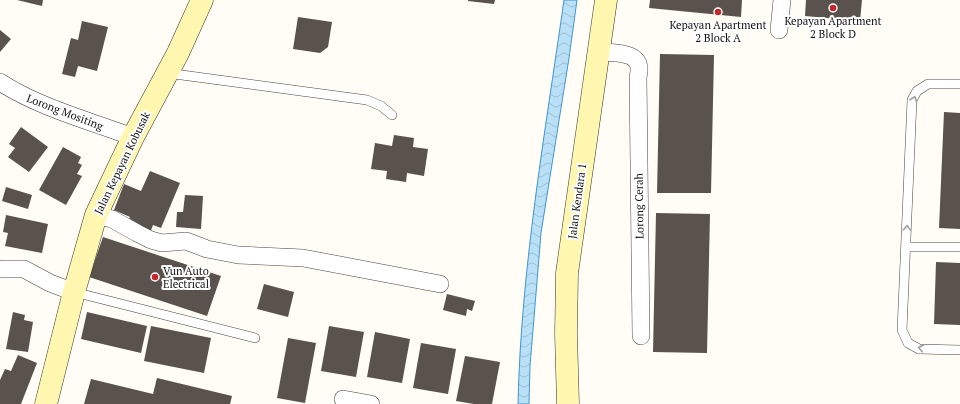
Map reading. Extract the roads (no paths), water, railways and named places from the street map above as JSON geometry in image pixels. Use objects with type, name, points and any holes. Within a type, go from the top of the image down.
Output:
[{"type":"street","name":"Jalan Kepayan Kobusak","points":[[46,404],[74,292],[96,215],[133,136],[178,54],[202,0]]},
{"type":"street","name":"Jalan Kendara 1","points":[[568,404],[566,334],[567,273],[606,0]]},
{"type":"street","points":[[779,30],[782,0]]},
{"type":"street","name":"Lorong Cerah","points":[[598,57],[623,65],[629,68],[638,77],[641,336]]},
{"type":"street","name":"Lorong Mositing","points":[[0,82],[14,91],[37,102],[133,136]]},
{"type":"street","points":[[96,215],[112,219],[151,240],[162,243],[186,241],[207,249],[238,255],[303,258],[440,284]]},
{"type":"street","points":[[3,269],[24,269],[50,283],[74,292]]},
{"type":"street","points":[[343,399],[370,404]]},
{"type":"lane","points":[[167,73],[367,100],[381,106],[392,115]]},
{"type":"lane","points":[[960,84],[928,84],[917,91],[912,100],[902,330],[908,342],[919,349],[960,350]]},
{"type":"lane","points":[[906,247],[960,247]]},
{"type":"lane","points":[[74,292],[255,338]]},
{"type":"water","points":[[564,0],[577,0],[541,233],[530,366],[529,404],[518,404],[520,353],[529,252]]},
{"type":"place","name":"Kepayan Apartment 2 Block D","points":[[833,8]]},
{"type":"place","name":"Kepayan Apartment 2 Block A","points":[[718,12]]},
{"type":"place","name":"Vun Auto Electrical","points":[[155,277]]}]
